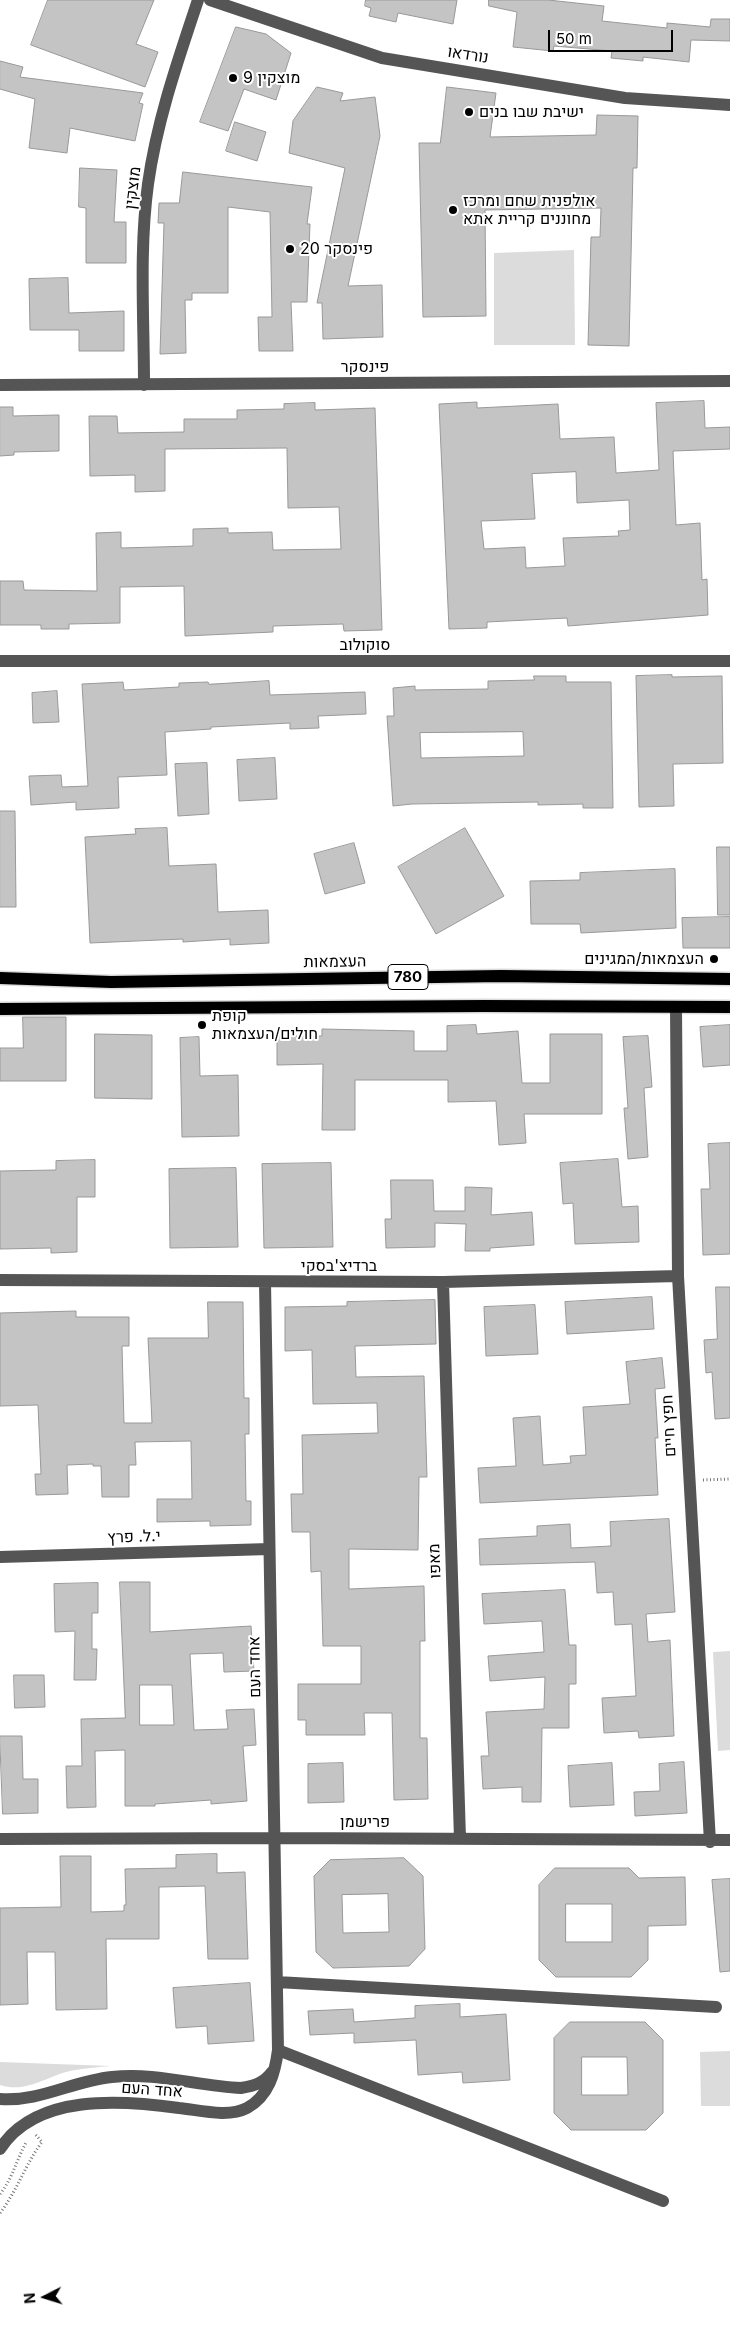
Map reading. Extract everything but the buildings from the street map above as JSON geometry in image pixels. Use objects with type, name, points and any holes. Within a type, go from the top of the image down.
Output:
[{"type":"main road","points":[[0,972],[34,981]]},
{"type":"main road","name":"העצמאות","points":[[0,978],[34,981],[111,982],[501,976],[730,979]]},
{"type":"main road","name":"780","points":[[0,1009],[484,1006],[730,1007]]},
{"type":"street","name":"מוצקין","points":[[144,386],[142,268],[148,184],[164,105],[198,0]]},
{"type":"street","name":"נורדאו","points":[[210,0],[382,58],[626,98],[730,105]]},
{"type":"street","name":"פינסקר","points":[[0,385],[144,386],[730,381]]},
{"type":"street","name":"סוקולוב","points":[[0,661],[730,661]]},
{"type":"street","name":"חפץ חיים","points":[[676,1008],[678,1276],[688,1481],[710,1842]]},
{"type":"street","name":"ברדיצ'בסקי","points":[[0,1280],[443,1282],[678,1276]]},
{"type":"street","name":"אחד העם","points":[[0,2150],[7,2139],[27,2123],[59,2109],[98,2104],[155,2104],[236,2112],[246,2109],[263,2095],[275,2070],[278,2050],[265,1282]]},
{"type":"street","name":"מאפו","points":[[443,1282],[460,1839]]},
{"type":"street","name":"י.ל. פרץ","points":[[0,1557],[270,1549]]},
{"type":"street","name":"פרישמן","points":[[0,1840],[274,1838],[710,1842],[730,1840]]},
{"type":"street","points":[[277,1982],[716,2007]]},
{"type":"street","name":"אחד העם","points":[[0,2098],[30,2098],[70,2085],[112,2077],[160,2078],[229,2087],[254,2086],[271,2074],[278,2050]]},
{"type":"street","points":[[278,2050],[663,2201]]},
{"type":"path","points":[[688,1481],[730,1479]]},
{"type":"path","points":[[0,2213],[18,2186],[28,2160],[42,2142],[27,2123]]},
{"type":"shaded area","points":[[574,250],[575,345],[494,345],[494,253]]},
{"type":"shaded area","points":[[730,1651],[730,1750],[718,1751],[713,1652]]},
{"type":"shaded area","points":[[730,2051],[730,2106],[701,2106],[700,2052]]},
{"type":"shaded area","points":[[0,2062],[111,2066],[65,2072],[29,2085],[10,2087],[0,2085]]},
{"type":"place","name":"מוצקין 9","points":[[233,78]]},
{"type":"place","name":"ישיבת שבו בנים","points":[[469,112]]},
{"type":"place","name":"אולפנית שחם ומרכז מחוננים קריית אתא","points":[[453,210]]},
{"type":"place","name":"פינסקר 20","points":[[290,249]]},
{"type":"place","name":"העצמאות/המגינים","points":[[714,959]]},
{"type":"place","name":"קופת חולים/העצמאות","points":[[202,1025]]}]
